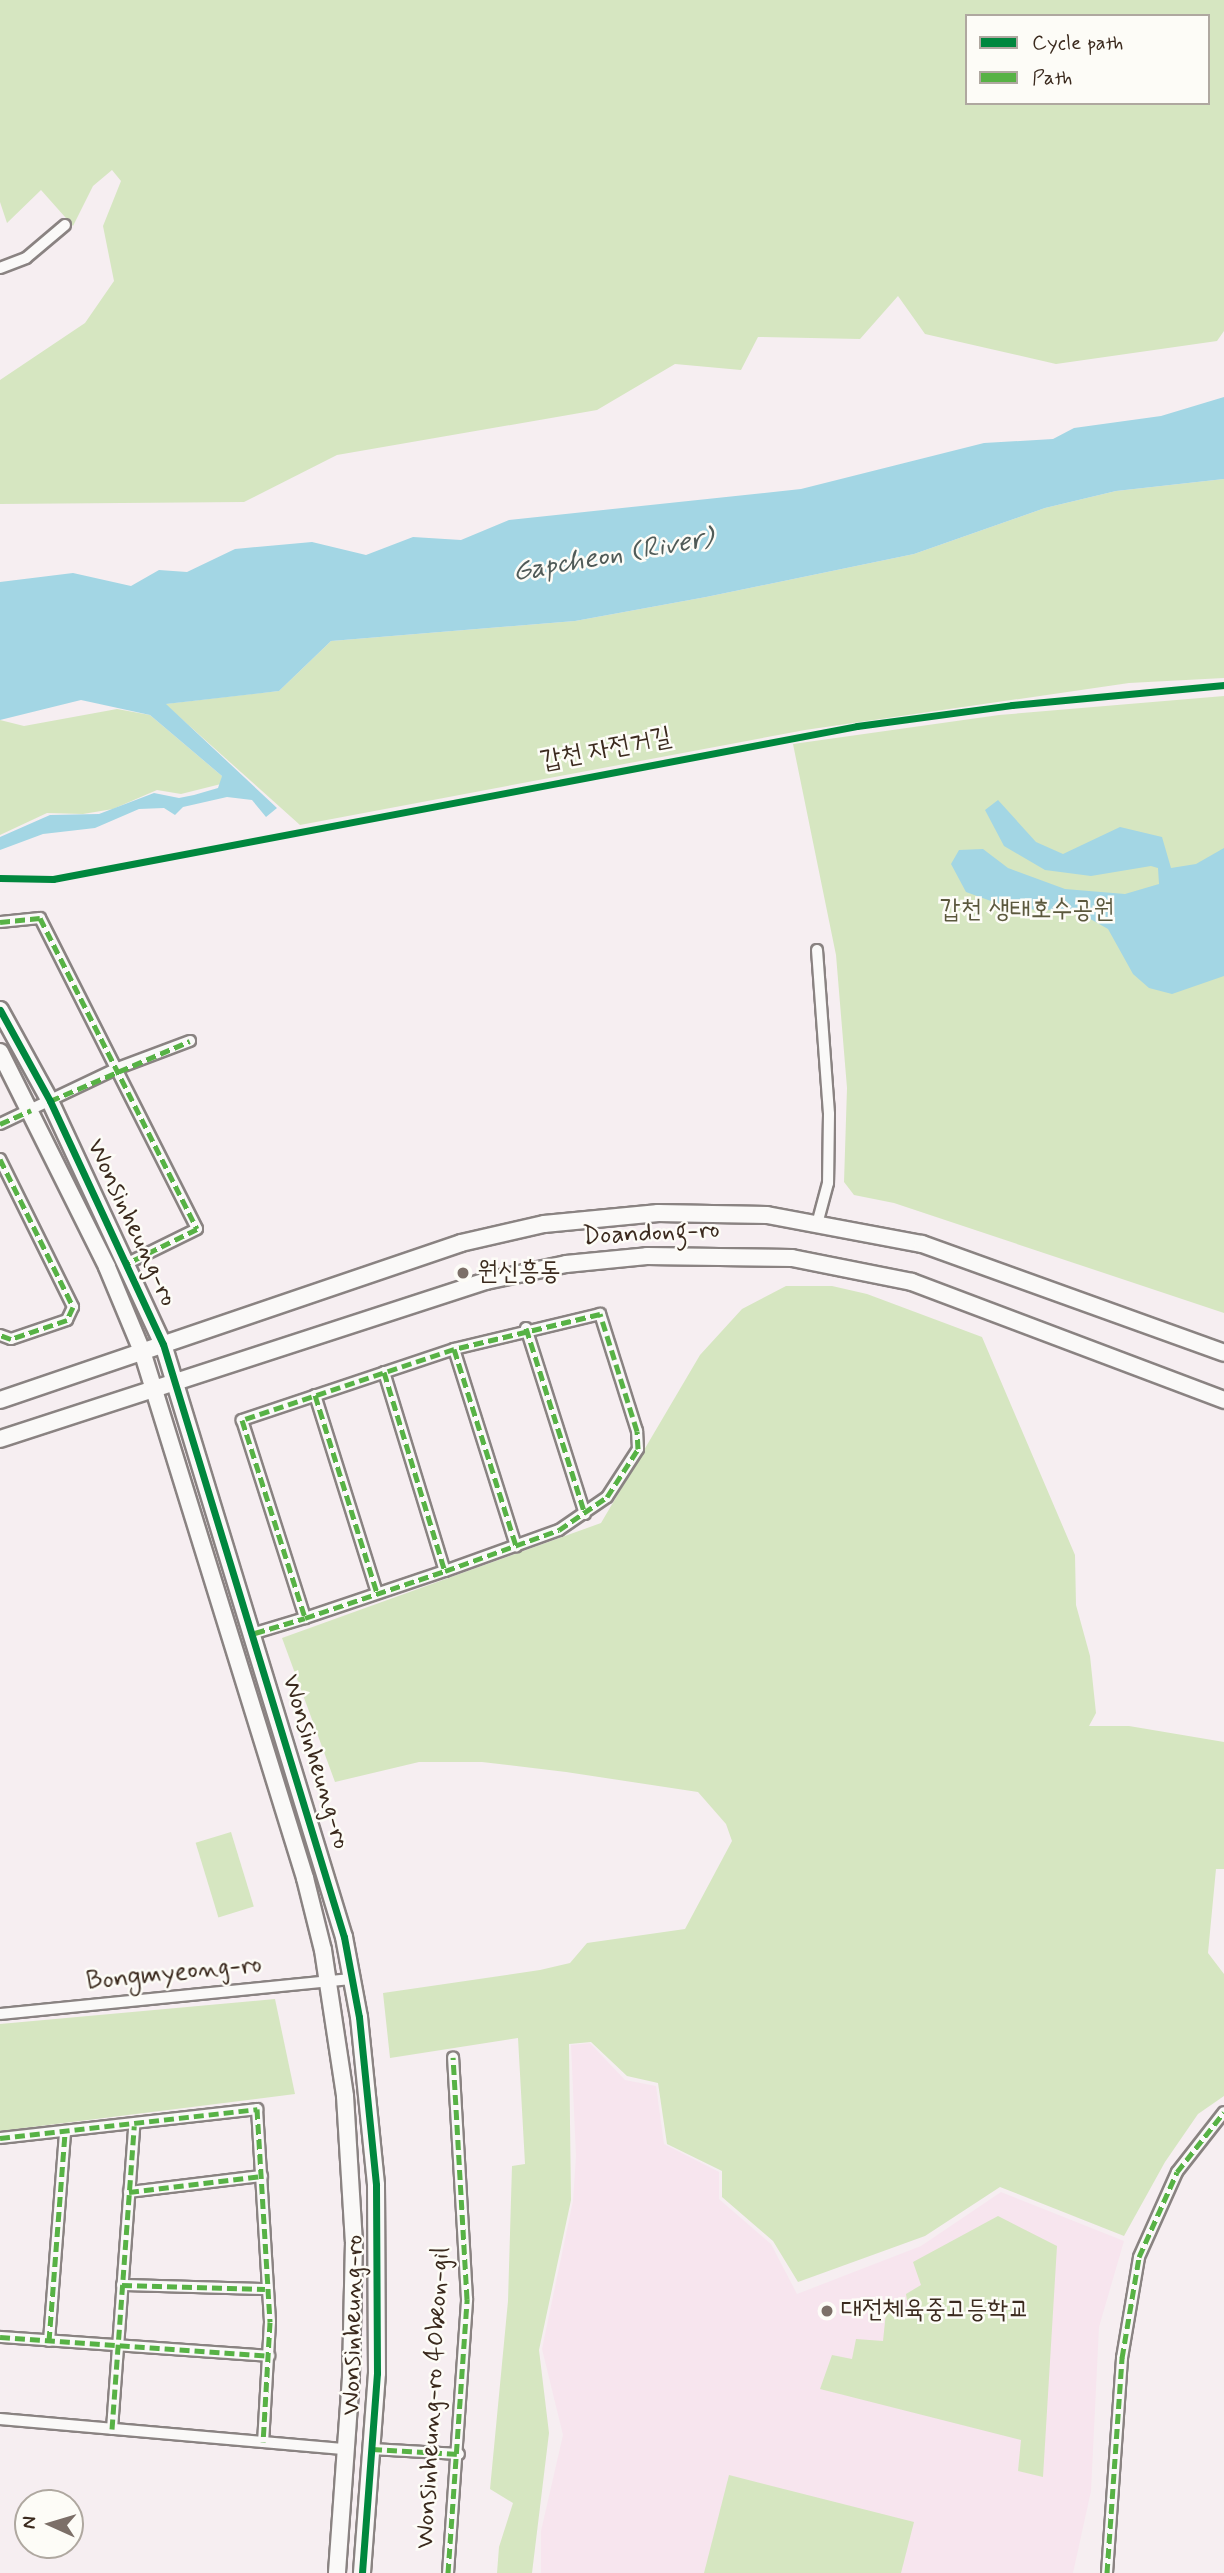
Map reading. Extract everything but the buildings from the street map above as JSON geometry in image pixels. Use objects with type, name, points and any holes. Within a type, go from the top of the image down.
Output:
[{"type":"street","points":[[0,268],[26,258],[65,225]]},
{"type":"street","points":[[0,922],[40,918],[197,1229],[128,1264]]},
{"type":"street","points":[[817,950],[829,1114],[828,1183],[818,1221]]},
{"type":"street","name":"Wonsinheung-ro","points":[[0,1010],[50,1101],[163,1344],[316,1835],[353,1979],[376,2185],[379,2297],[372,2449],[362,2573]]},
{"type":"street","points":[[0,1124],[118,1068],[190,1041]]},
{"type":"street","name":"Wonsinheung-ro","points":[[0,1052],[31,1110],[142,1351],[306,1878],[328,1981],[352,2174],[354,2307],[337,2573]]},
{"type":"street","points":[[0,1159],[73,1307],[66,1320],[11,1339],[0,1335]]},
{"type":"street","name":"Doandong-ro","points":[[0,1400],[484,1237],[601,1216],[767,1215],[818,1221],[922,1244],[1224,1353]]},
{"type":"street","name":"Doandong-ro","points":[[0,1439],[176,1383],[391,1309],[518,1272],[589,1260],[715,1254],[792,1258],[912,1282],[1224,1400]]},
{"type":"street","points":[[255,1633],[305,1618],[516,1546],[585,1514],[607,1497],[638,1449],[637,1431],[600,1314],[526,1328],[454,1349],[242,1420],[305,1618]]},
{"type":"street","points":[[526,1328],[585,1514]]},
{"type":"street","points":[[454,1349],[516,1546]]},
{"type":"street","points":[[384,1372],[445,1571]]},
{"type":"street","points":[[315,1395],[377,1593]]},
{"type":"street","name":"Bongmyeong-ro","points":[[0,2014],[353,1979]]},
{"type":"street","name":"Wonsinheung-ro 40beon-gil","points":[[448,2573],[459,2454],[467,2299],[453,2057]]},
{"type":"street","points":[[0,2138],[134,2126],[257,2109],[269,2356],[263,2442]]},
{"type":"street","points":[[1107,2573],[1122,2358],[1139,2257],[1177,2172],[1224,2112]]},
{"type":"street","points":[[112,2428],[134,2126]]},
{"type":"street","points":[[48,2341],[65,2133]]},
{"type":"street","points":[[129,2192],[262,2176]]},
{"type":"street","points":[[122,2285],[265,2289]]},
{"type":"street","points":[[0,2337],[269,2356]]},
{"type":"street","points":[[0,2418],[346,2449]]},
{"type":"street","points":[[372,2449],[459,2454]]},
{"type":"shaded area","name":"대전체육중고등학교","points":[[590,2043],[625,2080],[656,2086],[664,2144],[719,2172],[719,2199],[771,2244],[797,2294],[921,2246],[1001,2192],[1124,2241],[1099,2327],[1091,2491],[1073,2573],[541,2573],[541,2531],[563,2435],[542,2349],[573,2201],[576,2156],[571,2045]]},
{"type":"green space","points":[[0,0],[1224,0],[1224,331],[1217,341],[1056,364],[925,334],[898,296],[860,339],[758,337],[741,370],[675,364],[597,410],[337,455],[244,502],[0,504],[0,380],[85,323],[114,281],[103,226],[121,181],[112,170],[93,186],[73,226],[41,190],[7,223],[0,202]]},
{"type":"green space","points":[[1224,479],[1224,678],[1129,683],[805,730],[300,825],[165,704],[279,691],[331,641],[575,621],[914,554],[1045,508],[1116,491]]},
{"type":"green space","name":"갑천 생태호수공원","points":[[1224,696],[1224,1313],[894,1203],[854,1195],[844,1182],[847,1088],[836,955],[793,744],[999,715]]},
{"type":"green space","points":[[117,709],[150,715],[222,776],[221,784],[181,794],[157,790],[113,809],[83,814],[47,813],[0,835],[0,720],[24,726]]},
{"type":"green space","points":[[786,1286],[832,1286],[867,1294],[982,1337],[1075,1555],[1076,1605],[1090,1656],[1096,1713],[1089,1726],[1129,1726],[1224,1742],[1224,1869],[1216,1869],[1208,1953],[1224,1974],[1224,2096],[1198,2114],[1165,2162],[1124,2236],[1000,2187],[925,2236],[798,2282],[773,2241],[722,2197],[722,2171],[667,2144],[658,2083],[627,2076],[591,2042],[569,2044],[571,2200],[539,2350],[549,2433],[532,2573],[497,2573],[499,2547],[513,2503],[490,2489],[508,2301],[512,2166],[525,2164],[518,2038],[390,2058],[383,1993],[540,1970],[570,1963],[587,1943],[685,1929],[732,1841],[726,1824],[698,1792],[566,1772],[482,1762],[419,1762],[335,1782],[282,1638],[601,1523],[700,1355],[742,1309]]},
{"type":"green space","points":[[231,1832],[254,1907],[218,1917],[196,1843]]},
{"type":"green space","points":[[275,1999],[295,2094],[0,2131],[0,2024]]},
{"type":"green space","points":[[998,2216],[1057,2246],[1043,2477],[1018,2471],[1021,2440],[820,2389],[832,2355],[852,2359],[856,2339],[883,2341],[886,2312],[908,2307],[906,2294],[921,2285],[913,2262]]},
{"type":"green space","points":[[729,2475],[914,2522],[901,2573],[704,2573]]},
{"type":"water","name":"Gapcheon (River)","points":[[1224,397],[1224,479],[1116,491],[1045,508],[914,554],[575,621],[331,641],[279,691],[166,704],[277,808],[266,817],[252,800],[227,797],[183,807],[175,815],[164,808],[139,809],[95,828],[43,834],[0,850],[0,837],[50,815],[99,814],[154,793],[179,798],[194,795],[218,788],[222,776],[150,715],[81,700],[0,720],[0,582],[73,573],[131,586],[159,570],[187,572],[235,549],[312,542],[366,555],[413,537],[461,540],[509,520],[801,489],[984,443],[1053,439],[1074,428],[1161,416]]},
{"type":"water","points":[[998,800],[1036,842],[1063,854],[1120,827],[1162,837],[1171,868],[1196,864],[1224,848],[1224,976],[1172,994],[1149,988],[1133,974],[1108,929],[1085,916],[1061,910],[1013,909],[966,892],[951,864],[959,850],[983,849],[1008,868],[1065,889],[1125,894],[1159,884],[1158,868],[1151,866],[1091,876],[1045,870],[1004,846],[985,810]]},
{"type":"marked path","points":[[0,922],[40,918],[197,1229],[128,1263]]},
{"type":"marked path","points":[[50,1101],[190,1041]]},
{"type":"marked path","points":[[0,1124],[31,1110]]},
{"type":"marked path","points":[[0,1159],[73,1307],[67,1320],[11,1339],[0,1335]]},
{"type":"marked path","points":[[255,1633],[305,1618],[445,1571],[559,1530],[607,1497],[638,1449],[637,1431],[600,1314],[454,1349],[242,1420],[305,1618]]},
{"type":"marked path","points":[[526,1328],[585,1514]]},
{"type":"marked path","points":[[454,1349],[516,1546]]},
{"type":"marked path","points":[[384,1372],[445,1571]]},
{"type":"marked path","points":[[315,1395],[377,1593]]},
{"type":"marked path","points":[[448,2573],[467,2299],[453,2057]]},
{"type":"marked path","points":[[0,2138],[257,2109],[270,2322],[263,2442]]},
{"type":"marked path","points":[[1107,2573],[1122,2358],[1139,2257],[1177,2172],[1224,2112]]},
{"type":"marked path","points":[[112,2429],[134,2126]]},
{"type":"marked path","points":[[49,2341],[65,2133]]},
{"type":"marked path","points":[[129,2192],[262,2176]]},
{"type":"marked path","points":[[122,2285],[265,2289]]},
{"type":"marked path","points":[[0,2337],[269,2356]]},
{"type":"marked path","points":[[372,2449],[459,2454]]},
{"type":"cycle path","name":"갑천 자전거길","points":[[0,878],[53,879],[857,726],[1012,705],[1224,685]]},
{"type":"cycle path","points":[[0,1010],[50,1101],[163,1344],[344,1937],[359,2017],[376,2185],[377,2373],[362,2573]]},
{"type":"place","name":"원신흥동","points":[[463,1273]]},
{"type":"place","name":"대전체육중고등학교","points":[[827,2311]]}]
